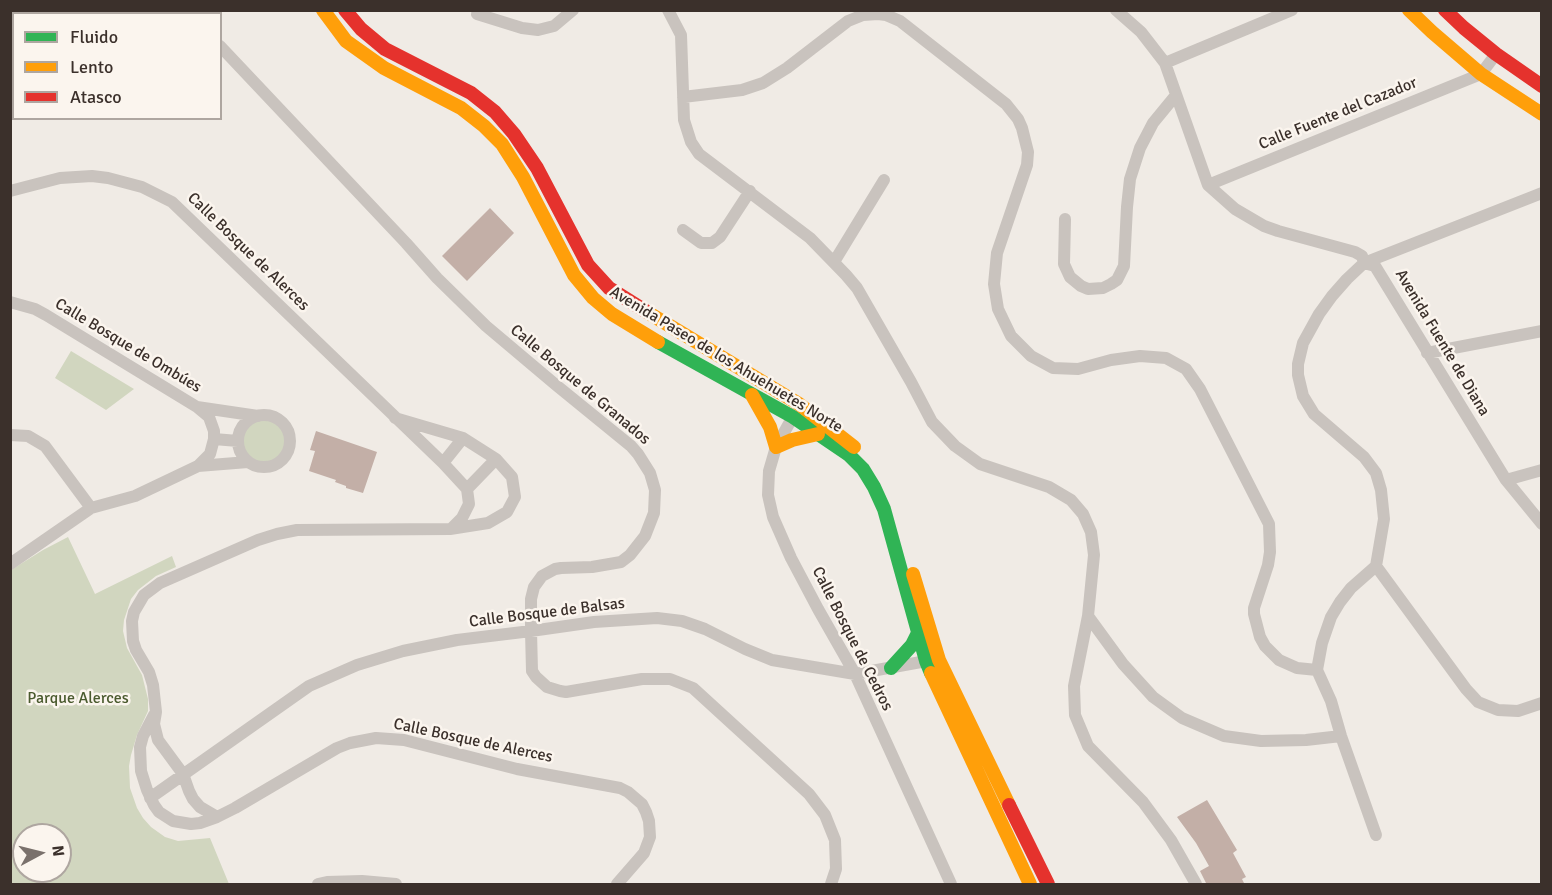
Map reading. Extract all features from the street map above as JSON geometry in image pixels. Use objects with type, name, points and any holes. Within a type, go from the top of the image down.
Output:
[{"type":"street","name":"Avenida Paseo de los Ahuehuetes Norte","points":[[322,10],[346,41],[384,68],[460,108],[484,126],[502,144],[523,177],[574,275],[593,298],[612,314],[750,392],[796,411],[855,447],[868,460],[882,478],[892,499],[933,660],[1030,885]]},
{"type":"street","name":"Avenida Paseo de los Ahuehuetes Norte","points":[[345,10],[361,29],[385,49],[471,93],[495,112],[514,134],[537,168],[588,265],[609,288],[769,387],[818,434],[849,455],[863,469],[884,509],[918,633],[1048,885]]},
{"type":"street","points":[[477,14],[522,28],[538,30],[554,27],[573,10]]},
{"type":"street","points":[[668,10],[681,35],[684,120],[695,148],[705,159],[810,237],[857,288],[932,422],[955,446],[980,464],[1049,487],[1071,500],[1083,514],[1091,532],[1094,555],[1088,616],[1074,686],[1075,715],[1088,746],[1143,802],[1171,840],[1196,885]]},
{"type":"street","name":"Avenida Fuente de Diana","points":[[1116,10],[1142,32],[1165,63],[1208,185],[1221,198],[1250,219],[1278,231],[1355,252],[1362,256],[1364,263],[1375,266],[1506,480],[1542,524]]},
{"type":"street","points":[[1165,63],[1292,10]]},
{"type":"street","points":[[1409,10],[1481,74],[1542,114]]},
{"type":"street","points":[[1445,10],[1496,54],[1542,86]]},
{"type":"street","points":[[1463,10],[1464,28]]},
{"type":"street","points":[[683,97],[742,90],[763,83],[787,68],[848,21],[862,15],[878,14],[900,21],[1006,104],[1018,119],[1028,153],[1027,165],[997,254],[994,285],[998,309],[1011,336],[1031,356],[1053,368],[1078,369],[1111,360],[1140,356],[1166,358],[1186,369],[1200,389],[1269,524],[1268,565],[1254,608],[1260,637],[1279,660],[1297,668],[1317,670]]},
{"type":"street","name":"Calle Bosque de Granados","points":[[222,48],[436,278],[486,326],[631,446],[645,463],[653,483],[655,501],[650,525],[639,546],[621,562],[592,567],[555,569],[542,576],[534,587],[531,599],[532,671],[541,683],[553,690],[566,692],[642,679],[670,679],[693,688],[809,794],[825,815],[835,840],[836,869],[831,885]]},
{"type":"street","points":[[1481,74],[1496,54]]},
{"type":"street","name":"Calle Fuente del Cazador","points":[[1208,185],[1481,74]]},
{"type":"street","points":[[1065,219],[1064,264],[1070,277],[1075,283],[1088,289],[1110,285],[1122,273],[1124,266],[1130,179],[1140,148],[1153,123],[1176,95]]},
{"type":"street","name":"Calle Bosque de Alerces","points":[[10,191],[60,178],[108,178],[134,184],[172,202],[444,463],[467,489]]},
{"type":"street","points":[[834,262],[884,180]]},
{"type":"street","points":[[683,230],[701,243],[712,243],[720,237],[750,191]]},
{"type":"street","points":[[1377,835],[1341,736],[1331,701],[1317,670],[1322,643],[1331,617],[1351,588],[1376,566],[1384,519],[1381,490],[1376,473],[1364,457],[1314,414],[1303,396],[1298,364],[1303,344],[1319,314],[1340,287],[1364,263],[1542,193]]},
{"type":"street","name":"Calle Bosque de Ombúes","points":[[10,302],[46,315],[197,407],[208,417],[214,431],[214,439]]},
{"type":"street","points":[[1427,353],[1542,330]]},
{"type":"street","points":[[750,392],[770,427],[776,447],[792,440],[818,434]]},
{"type":"street","points":[[197,407],[270,416],[280,421],[287,430],[290,441],[287,453],[280,462],[270,467],[258,467],[248,462],[240,453],[238,441],[240,430],[248,421],[258,416]]},
{"type":"street","name":"Calle Bosque de Cedros","points":[[796,411],[776,447],[769,471],[767,483],[773,517],[791,558],[855,674],[951,885]]},
{"type":"street","name":"Calle Bosque de Alerces","points":[[217,817],[200,807],[193,799],[183,774],[158,740],[154,724],[156,712],[153,685],[149,672],[136,650],[132,631],[132,621],[138,603],[151,588],[160,583],[258,540],[277,534],[297,530],[450,529],[488,523],[507,512],[515,497],[512,477],[496,459],[463,438],[395,418]]},
{"type":"street","points":[[10,435],[28,436],[45,446],[91,508]]},
{"type":"street","points":[[444,463],[463,438]]},
{"type":"street","points":[[10,564],[91,508],[135,496],[198,466],[210,454],[214,439],[238,441]]},
{"type":"street","points":[[450,529],[462,518],[468,504],[467,489],[496,459]]},
{"type":"street","points":[[198,466],[248,462]]},
{"type":"street","points":[[1506,480],[1542,470]]},
{"type":"street","points":[[1376,566],[1478,702],[1498,710],[1518,711],[1542,703]]},
{"type":"street","points":[[1088,616],[1123,664],[1153,697],[1182,718],[1224,736],[1262,741],[1306,741],[1341,736]]},
{"type":"street","name":"Calle Bosque de Balsas","points":[[150,798],[309,686],[357,665],[403,651],[457,640],[594,622],[657,618],[682,621],[705,629],[744,650],[772,660],[855,674],[933,660]]},
{"type":"street","points":[[891,668],[912,645],[918,633]]},
{"type":"street","name":"Calle Bosque de Alerces","points":[[156,712],[148,725],[140,747],[141,771],[150,798],[159,812],[181,823],[200,823],[217,817],[337,748],[376,738],[404,740],[517,769],[620,788],[628,792],[642,804],[646,812],[650,837],[644,853],[617,885]]},
{"type":"street","points":[[318,885],[327,882],[362,881],[396,885]]},
{"type":"green space","points":[[71,351],[134,389],[106,410],[55,378]]},
{"type":"green space","points":[[264,419],[279,426],[286,441],[279,456],[264,463],[249,456],[242,441],[249,426]]},
{"type":"green space","name":"Parque Alerces","points":[[68,537],[95,594],[172,556],[176,567],[156,576],[138,590],[131,599],[124,620],[123,631],[127,648],[142,675],[148,699],[148,711],[131,755],[130,788],[143,818],[165,837],[178,841],[210,838],[229,884],[11,884],[11,570]]},
{"type":"building","points":[[490,208],[514,233],[467,281],[442,256]]},
{"type":"building","points":[[316,431],[377,452],[363,493],[346,488],[335,482],[336,480],[309,471],[315,451],[310,450]]},
{"type":"building","points":[[1207,800],[1237,850],[1233,853],[1246,877],[1242,879],[1245,885],[1207,885],[1200,871],[1209,866],[1177,817]]},
{"type":"traffic: fast","points":[[658,342],[793,417],[849,455],[863,469],[884,509],[931,673]]},
{"type":"traffic: fast","points":[[891,668],[912,645],[918,633]]},
{"type":"traffic: slow","points":[[323,10],[346,41],[384,68],[461,108],[484,126],[502,144],[523,177],[574,275],[593,298],[612,314],[658,342]]},
{"type":"traffic: slow","points":[[1409,10],[1481,74],[1542,114]]},
{"type":"traffic: slow","points":[[647,312],[799,404],[854,447]]},
{"type":"traffic: slow","points":[[752,395],[770,427],[776,447],[792,440],[818,434]]},
{"type":"traffic: slow","points":[[913,574],[939,660],[1009,805]]},
{"type":"traffic: slow","points":[[931,673],[1030,884]]},
{"type":"traffic: jam","points":[[345,10],[361,29],[385,49],[471,93],[495,112],[514,134],[537,168],[588,265],[609,288],[647,312]]},
{"type":"traffic: jam","points":[[1445,10],[1496,54],[1542,86]]},
{"type":"traffic: jam","points":[[1009,805],[1048,884]]}]
